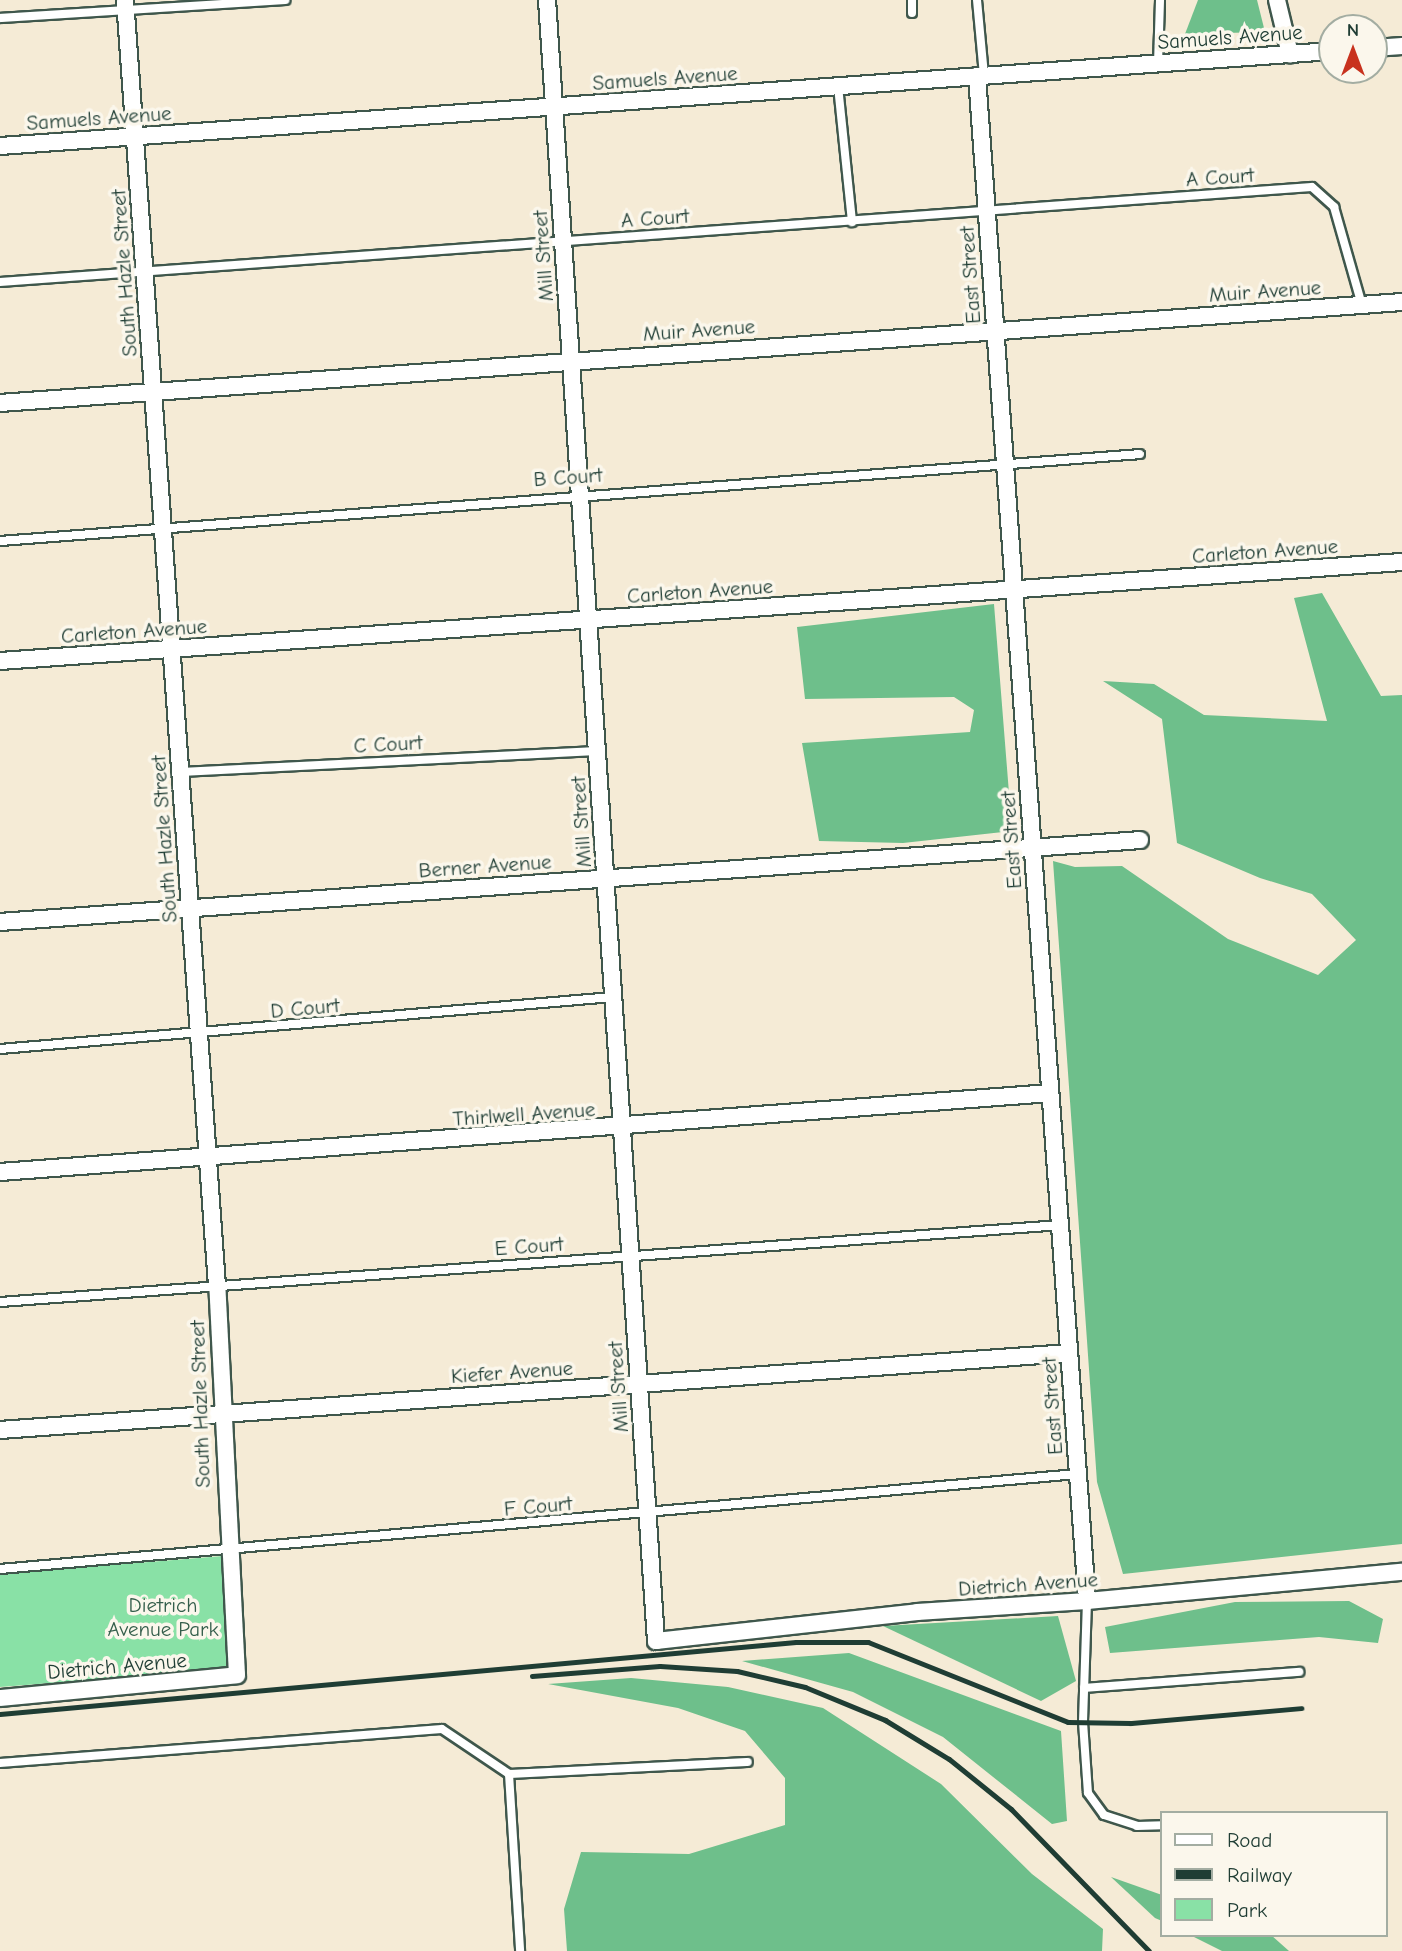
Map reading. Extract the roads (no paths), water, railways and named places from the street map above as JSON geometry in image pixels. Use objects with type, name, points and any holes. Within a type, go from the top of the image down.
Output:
[{"type":"street","name":"Mill Street","points":[[547,0],[656,1641]]},
{"type":"street","points":[[1277,0],[1290,54]]},
{"type":"street","name":"South Hazle Street","points":[[126,5],[217,1286],[220,1414],[237,1675]]},
{"type":"street","name":"Samuels Avenue","points":[[0,146],[1318,52]]},
{"type":"street","name":"East Street","points":[[980,76],[986,212],[1087,1601]]},
{"type":"street","name":"Muir Avenue","points":[[0,403],[1402,302]]},
{"type":"street","name":"Carleton Avenue","points":[[0,661],[1402,562]]},
{"type":"street","name":"Berner Avenue","points":[[0,922],[1140,840]]},
{"type":"street","name":"Thirlwell Avenue","points":[[0,1172],[622,1129],[1050,1093]]},
{"type":"street","name":"Kiefer Avenue","points":[[0,1430],[1069,1353]]},
{"type":"street","name":"Dietrich Avenue","points":[[656,1641],[917,1612],[1087,1601],[1402,1572]]},
{"type":"street","name":"Dietrich Avenue","points":[[0,1698],[237,1675]]},
{"type":"lane","points":[[0,18],[126,5],[285,0]]},
{"type":"lane","points":[[912,0],[912,13]]},
{"type":"lane","points":[[977,0],[980,76]]},
{"type":"lane","points":[[1158,64],[1160,0]]},
{"type":"lane","points":[[838,86],[852,222]]},
{"type":"lane","name":"A Court","points":[[0,282],[145,274],[1312,187],[1334,207],[1362,305]]},
{"type":"lane","name":"B Court","points":[[0,541],[580,494],[1140,454]]},
{"type":"lane","name":"C Court","points":[[180,772],[597,751]]},
{"type":"lane","name":"D Court","points":[[0,1049],[199,1035],[613,997]]},
{"type":"lane","name":"E Court","points":[[0,1302],[1060,1225]]},
{"type":"lane","name":"F Court","points":[[0,1569],[1078,1474]]},
{"type":"lane","points":[[1087,1601],[1084,1688],[1088,1793],[1104,1815],[1136,1825],[1160,1825]]},
{"type":"lane","points":[[1084,1688],[1299,1672]]},
{"type":"lane","points":[[0,1763],[442,1729],[509,1774],[748,1762]]},
{"type":"lane","points":[[509,1774],[520,1951]]},
{"type":"railway","points":[[0,1714],[796,1642],[868,1642],[1068,1722],[1131,1723],[1301,1708]]},
{"type":"railway","points":[[532,1676],[660,1666],[737,1671],[805,1687],[885,1720],[949,1759],[1011,1809],[1149,1951]]},
{"type":"park label","name":"Dietrich Avenue Park","points":[[163,1617]]}]
